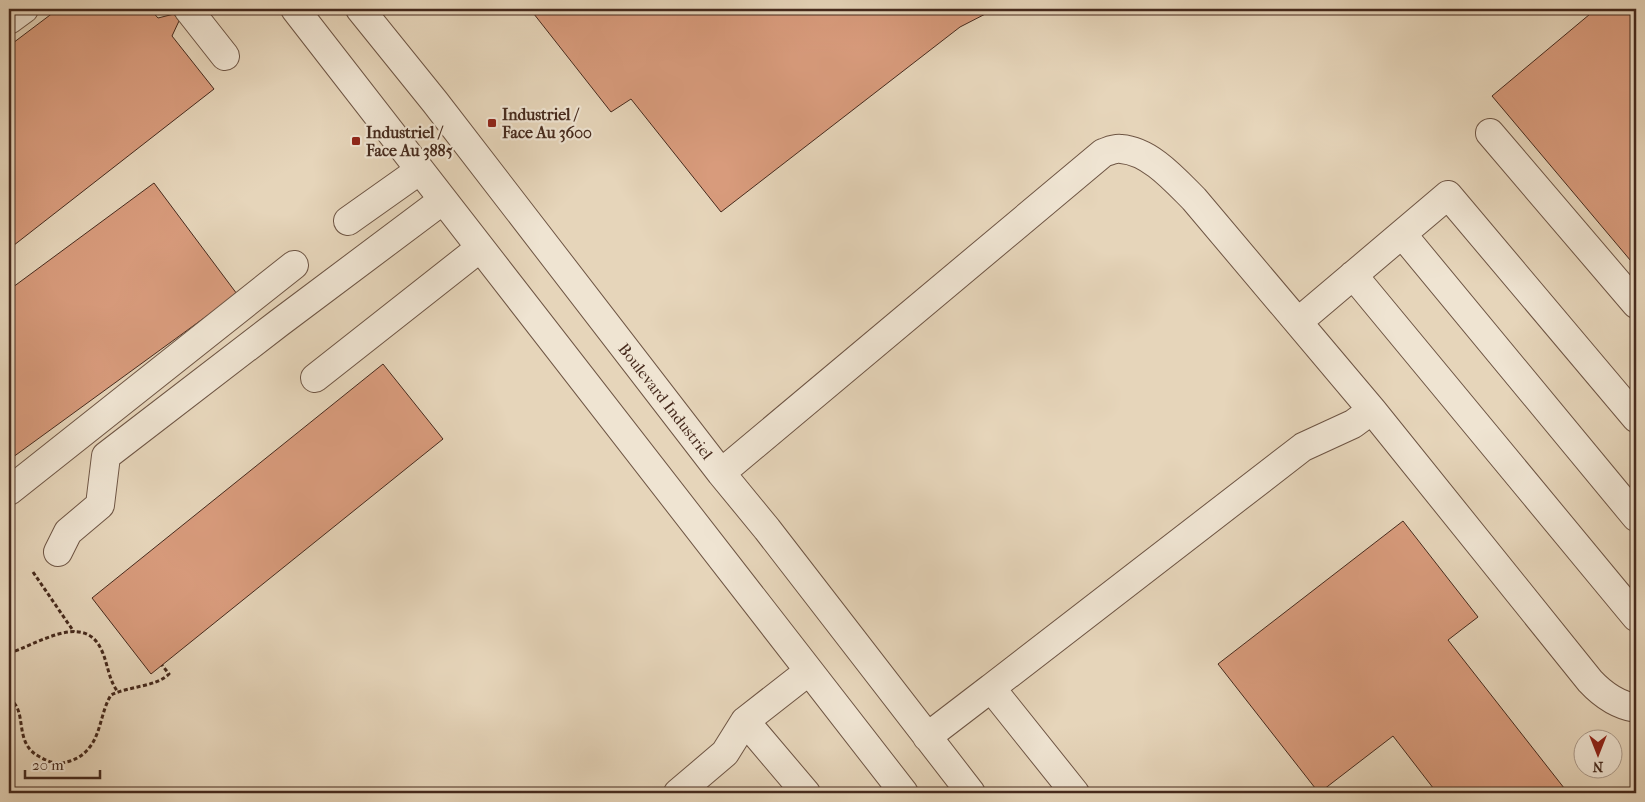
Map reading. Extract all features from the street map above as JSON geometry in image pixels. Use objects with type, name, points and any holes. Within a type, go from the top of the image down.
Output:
[{"type":"street","points":[[9,20],[24,9]]},
{"type":"street","points":[[188,9],[225,56]]},
{"type":"street","points":[[294,9],[904,793]]},
{"type":"street","name":"Boulevard Industriel","points":[[360,9],[508,196],[721,474],[767,530],[971,793]]},
{"type":"street","points":[[1490,133],[1636,304]]},
{"type":"street","points":[[721,474],[1095,158],[1103,153],[1120,148],[1140,155],[1160,166],[1194,199],[1372,410],[1590,681],[1612,700],[1636,708]]},
{"type":"street","points":[[348,222],[420,170]]},
{"type":"street","points":[[1298,322],[1448,195],[1636,418]]},
{"type":"street","points":[[58,552],[68,532],[100,505],[106,456],[442,200]]},
{"type":"street","points":[[1402,234],[1636,518]]},
{"type":"street","points":[[315,378],[480,248]]},
{"type":"street","points":[[9,490],[294,266]]},
{"type":"street","points":[[1354,275],[1636,617]]},
{"type":"street","points":[[927,737],[1303,447],[1353,424],[1372,410]]},
{"type":"street","points":[[678,793],[725,753],[745,721],[809,672]]},
{"type":"street","points":[[991,688],[1075,793]]},
{"type":"street","points":[[745,721],[806,793]]},
{"type":"path","points":[[33,572],[74,632]]},
{"type":"path","points":[[9,654],[60,632],[89,634],[97,641],[112,684],[118,692]]},
{"type":"path","points":[[9,699],[13,701],[18,709],[24,742],[29,750],[47,761],[69,762],[90,748],[97,735],[107,702],[112,695],[155,683],[164,678],[169,674],[162,665]]},
{"type":"building","points":[[58,9],[150,9],[158,18],[174,14],[179,21],[172,36],[214,89],[9,249],[9,46]]},
{"type":"building","points":[[530,9],[995,9],[960,27],[721,212],[631,99],[611,112]]},
{"type":"building","points":[[1596,9],[1636,9],[1636,267],[1492,96]]},
{"type":"building","points":[[154,183],[237,294],[9,460],[9,290]]},
{"type":"building","points":[[383,364],[443,439],[151,674],[92,598]]},
{"type":"building","points":[[1403,521],[1478,617],[1448,640],[1568,793],[1437,793],[1393,736],[1319,793],[1218,664]]},
{"type":"place","name":"Industriel / Face Au 3600","points":[[492,123]]},
{"type":"place","name":"Industriel / Face Au 3885","points":[[356,141]]}]
